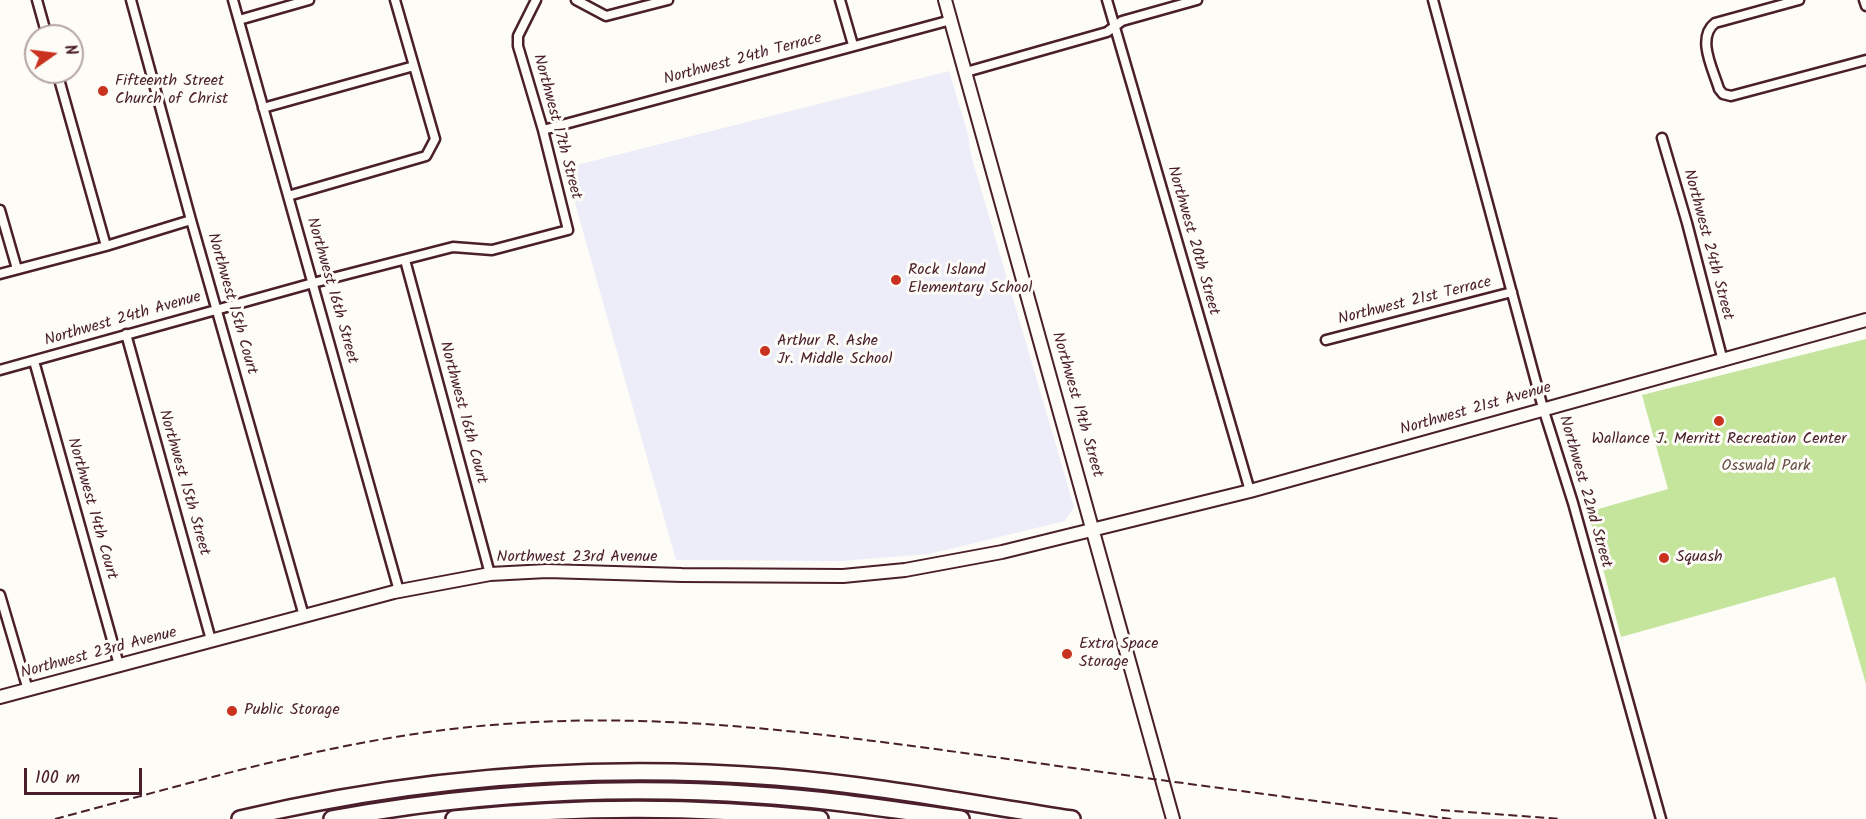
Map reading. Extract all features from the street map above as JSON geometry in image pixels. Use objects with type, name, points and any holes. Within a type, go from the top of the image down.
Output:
[{"type":"highway","points":[[240,819],[326,801],[481,779],[570,773],[686,772],[786,778],[893,791],[1072,819]]},
{"type":"highway","points":[[332,819],[440,802],[570,773]]},
{"type":"highway","points":[[440,802],[556,793],[702,792],[809,799],[961,819]]},
{"type":"highway","points":[[454,819],[562,810],[649,809],[736,812],[820,819]]},
{"type":"street","points":[[37,0],[44,24]]},
{"type":"street","name":"Northwest 15th Court","points":[[131,0],[304,616]]},
{"type":"street","name":"Northwest 16th Street","points":[[233,0],[399,591]]},
{"type":"street","points":[[239,20],[309,0]]},
{"type":"street","points":[[288,196],[426,156],[432,148],[435,139],[395,0]]},
{"type":"street","name":"Northwest 17th Street","points":[[536,0],[518,36],[518,46],[543,130],[568,230]]},
{"type":"street","points":[[576,0],[606,16],[668,0]]},
{"type":"street","points":[[840,0],[853,45]]},
{"type":"street","name":"Northwest 19th Street","points":[[945,0],[1173,819]]},
{"type":"street","name":"Northwest 20th Street","points":[[1107,0],[1250,491]]},
{"type":"street","points":[[966,72],[1107,32],[1122,21],[1197,0]]},
{"type":"street","name":"Northwest 22nd Street","points":[[1433,0],[1543,408],[1576,514],[1661,819]]},
{"type":"street","points":[[1799,0],[1715,23],[1710,27],[1705,42],[1719,88],[1723,94],[1731,96],[1866,60]]},
{"type":"street","points":[[1864,0],[1866,6]]},
{"type":"street","name":"Northwest 24th Terrace","points":[[543,130],[951,20]]},
{"type":"street","points":[[263,108],[414,66]]},
{"type":"street","points":[[60,84],[106,246]]},
{"type":"street","name":"Northwest 24th Street","points":[[1662,138],[1723,360]]},
{"type":"street","points":[[0,210],[17,269]]},
{"type":"street","points":[[0,273],[106,246],[191,220]]},
{"type":"street","name":"Northwest 24th Avenue","points":[[0,370],[217,309],[453,247],[492,250],[568,230]]},
{"type":"street","name":"Northwest 16th Court","points":[[405,260],[490,574]]},
{"type":"street","name":"Northwest 21st Terrace","points":[[1326,340],[1512,292]]},
{"type":"street","name":"Northwest 21st Avenue","points":[[1093,529],[1250,491],[1866,320]]},
{"type":"street","name":"Northwest 15th Street","points":[[126,334],[211,640]]},
{"type":"street","name":"Northwest 14th Court","points":[[34,361],[119,665]]},
{"type":"street","name":"Northwest 23rd Avenue","points":[[0,697],[399,591],[490,574],[547,571],[690,576],[843,576],[905,570],[1002,552],[1093,529]]},
{"type":"street","points":[[0,594],[28,690]]},
{"type":"shaded area","points":[[949,71],[968,134],[971,155],[1074,507],[1065,521],[929,554],[841,561],[676,560],[565,168]]},
{"type":"green space","name":"Osswald Park","points":[[1866,339],[1866,684],[1835,577],[1621,637],[1588,512],[1668,489],[1642,395]]},
{"type":"railway","points":[[55,819],[272,762],[381,739],[492,725],[556,721],[684,723],[811,733],[1451,819]]},
{"type":"railway","points":[[1441,810],[1561,819]]},
{"type":"place","name":"Fifteenth Street Church of Christ","points":[[103,91]]},
{"type":"place","name":"Rock Island Elementary School","points":[[896,280]]},
{"type":"place","name":"Arthur R. Ashe Jr. Middle School","points":[[765,351]]},
{"type":"place","name":"Wallance J. Merritt Recreation Center","points":[[1719,421]]},
{"type":"place","name":"Squash","points":[[1664,558]]},
{"type":"place","name":"Extra Space Storage","points":[[1067,654]]},
{"type":"place","name":"Public Storage","points":[[232,711]]}]
